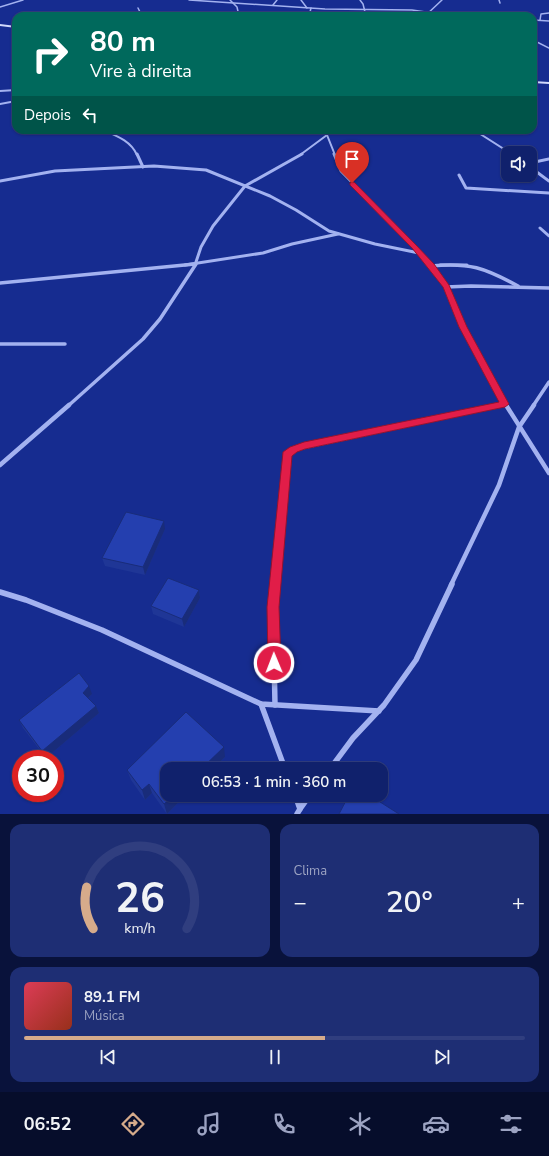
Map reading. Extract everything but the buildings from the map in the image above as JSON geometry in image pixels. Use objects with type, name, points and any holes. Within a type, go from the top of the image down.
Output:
[{"type":"street","points":[[0,7],[23,0]]},
{"type":"street","points":[[189,0],[307,8],[364,10],[403,9],[428,12],[442,0]]},
{"type":"street","points":[[230,0],[237,7],[238,12]]},
{"type":"street","points":[[273,5],[278,0]]},
{"type":"street","points":[[301,0],[307,8]]},
{"type":"street","points":[[360,0],[363,4],[364,10]]},
{"type":"street","points":[[138,8],[140,12]]},
{"type":"street","points":[[310,12],[311,8]]},
{"type":"street","points":[[549,13],[541,14],[540,20],[549,21]]},
{"type":"street","points":[[0,25],[12,26]]},
{"type":"street","points":[[537,42],[549,48]]},
{"type":"street","points":[[537,82],[549,83]]},
{"type":"street","points":[[0,91],[12,90]]},
{"type":"street","points":[[0,104],[12,102]]},
{"type":"street","points":[[112,134],[123,139],[134,147],[143,167]]},
{"type":"street","points":[[480,134],[501,147]]},
{"type":"street","points":[[0,465],[143,339],[160,319],[196,264],[201,247],[213,226],[245,186],[296,158],[327,135],[341,172],[419,252],[446,287],[463,327],[505,404],[549,474]]},
{"type":"street","points":[[537,162],[549,159]]},
{"type":"street","points":[[0,181],[55,171],[154,166],[206,170],[270,196],[296,210],[328,231],[375,244],[419,252]]},
{"type":"street","points":[[537,172],[549,181]]},
{"type":"street","points":[[459,175],[466,188],[549,193]]},
{"type":"street","points":[[540,228],[549,236]]},
{"type":"street","points":[[0,283],[196,264],[263,253],[292,244],[339,234]]},
{"type":"street","points":[[431,266],[459,263],[469,264],[483,268],[520,287]]},
{"type":"street","points":[[446,287],[471,286],[549,288]]},
{"type":"street","points":[[0,344],[65,344]]},
{"type":"street","points":[[335,762],[354,738],[379,711],[416,660],[499,485],[519,427],[549,382]]},
{"type":"street","points":[[275,705],[273,607],[287,455],[294,449],[304,446],[505,404]]},
{"type":"street","points":[[0,592],[26,600],[102,630],[261,704],[379,711]]},
{"type":"street","points":[[261,704],[282,762]]},
{"type":"street","points":[[296,802],[298,812]]},
{"type":"street","points":[[298,812],[305,802]]},
{"type":"route","points":[[274,663],[273,607],[278,560],[281,507],[287,455],[294,449],[304,446],[505,404],[489,378],[463,327],[446,287],[415,247],[352,183]]}]
